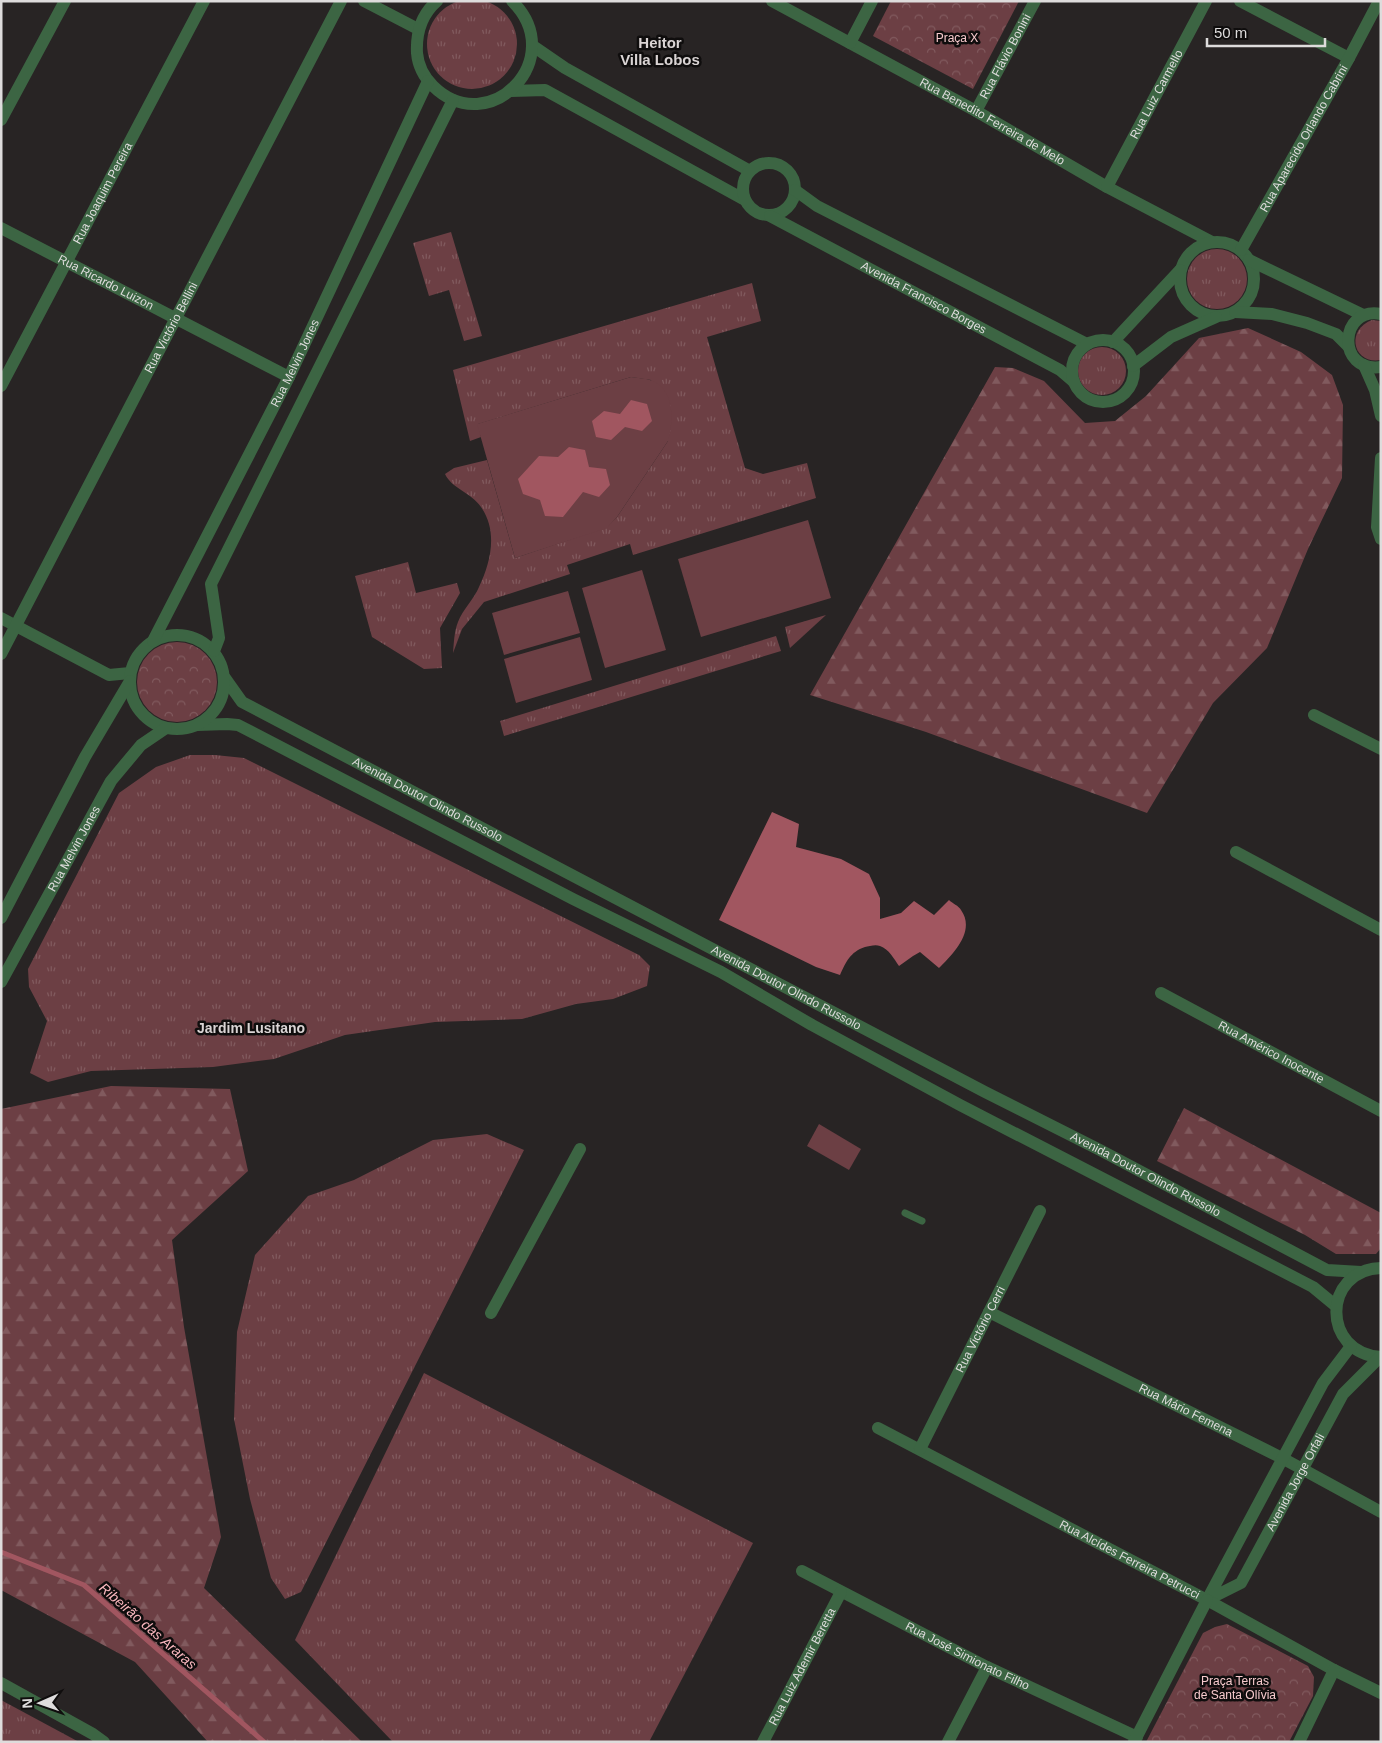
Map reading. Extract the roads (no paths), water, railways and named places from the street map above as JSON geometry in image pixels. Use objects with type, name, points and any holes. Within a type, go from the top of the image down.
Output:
[{"type":"street","points":[[1,120],[65,1]]},
{"type":"street","name":"Rua Joaquim Pereira","points":[[1,386],[204,1]]},
{"type":"street","name":"Rua Victório Bellini","points":[[1,654],[177,320],[341,1]]},
{"type":"street","points":[[364,1],[418,29]]},
{"type":"street","points":[[437,1],[423,17],[418,29],[416,43],[421,70],[428,81],[439,92],[452,100],[468,104],[483,104],[498,99],[511,91],[523,78],[530,63],[533,46],[530,27],[519,4]]},
{"type":"street","name":"Rua Benedito Ferreira de Melo","points":[[772,1],[976,112],[1107,187],[1212,242]]},
{"type":"street","points":[[850,43],[872,1]]},
{"type":"street","name":"Rua Flávio Bonini","points":[[976,112],[1035,1]]},
{"type":"street","name":"Rua Luiz Carmello","points":[[1107,187],[1206,1]]},
{"type":"street","points":[[1240,1],[1349,58]]},
{"type":"street","name":"Rua Aparecido Orlando Cabrini","points":[[1245,255],[1380,1]]},
{"type":"street","points":[[533,46],[565,68],[750,171]]},
{"type":"street","name":"Rua Melvin Jones","points":[[153,640],[289,377],[428,81]]},
{"type":"street","points":[[511,91],[545,90],[745,200],[755,212],[770,216],[778,214],[790,205],[795,190],[791,175],[779,165],[764,163],[750,171],[743,184],[745,200]]},
{"type":"street","name":"Rua Melvin Jones","points":[[214,651],[219,638],[211,584],[452,100]]},
{"type":"street","points":[[795,190],[817,206],[1087,344]]},
{"type":"street","name":"Avenida Francisco Borges","points":[[770,216],[1060,370],[1074,382]]},
{"type":"street","name":"Rua Ricardo Luizon","points":[[1,228],[289,377]]},
{"type":"street","points":[[1113,342],[1180,270],[1192,251],[1212,242],[1232,245],[1245,255],[1363,316]]},
{"type":"street","points":[[1180,270],[1179,282],[1182,292],[1187,302],[1195,310],[1205,315],[1226,316],[1244,305],[1251,295],[1254,283],[1253,271],[1245,255]]},
{"type":"street","points":[[1235,312],[1272,314],[1307,323],[1336,334],[1348,346],[1352,354],[1364,365],[1372,368],[1381,367]]},
{"type":"street","points":[[1348,346],[1350,328],[1356,321],[1363,316],[1380,312]]},
{"type":"street","points":[[1133,366],[1170,337],[1216,317]]},
{"type":"street","points":[[1095,341],[1113,342],[1126,351],[1133,366],[1130,386],[1124,394],[1110,401],[1095,401],[1086,397],[1074,382],[1072,371],[1074,361],[1079,351],[1087,344],[1095,341]]},
{"type":"street","points":[[1364,365],[1375,390],[1381,416]]},
{"type":"street","points":[[1381,458],[1377,527],[1381,539]]},
{"type":"street","points":[[1,618],[109,675],[130,677]]},
{"type":"street","points":[[1,918],[85,757],[130,677],[134,660],[142,649],[153,640],[165,635],[179,634],[192,636],[204,642],[214,651],[222,664],[225,678],[224,692],[218,706],[209,717],[197,725],[182,729],[166,728],[152,722],[140,711],[132,697],[130,677]]},
{"type":"street","name":"Avenida Doutor Olindo Russolo","points":[[225,678],[242,702],[1327,1270],[1361,1272],[1372,1268],[1381,1268]]},
{"type":"street","points":[[1314,715],[1381,749]]},
{"type":"street","name":"Avenida Doutor Olindo Russolo","points":[[197,725],[238,725],[573,899],[720,972],[812,1025],[975,1113],[1313,1287],[1336,1306]]},
{"type":"street","name":"Rua Melvin Jones","points":[[1,982],[111,781],[141,745],[166,728]]},
{"type":"street","points":[[1236,852],[1381,930]]},
{"type":"street","name":"Rua Américo Inocente","points":[[1161,993],[1381,1111]]},
{"type":"street","points":[[812,1025],[822,1007]]},
{"type":"street","points":[[960,1105],[970,1084]]},
{"type":"street","points":[[975,1113],[985,1092]]},
{"type":"street","points":[[491,1314],[580,1149]]},
{"type":"street","name":"Rua Victório Cerri","points":[[920,1449],[1040,1211]]},
{"type":"street","points":[[1361,1272],[1349,1280],[1340,1292],[1336,1306],[1336,1321],[1342,1335],[1351,1346],[1370,1356],[1380,1357]]},
{"type":"street","name":"Rua Mário Femena","points":[[989,1312],[1282,1458],[1381,1512]]},
{"type":"street","name":"Avenida Jorge Orfali","points":[[1135,1740],[1207,1600],[1323,1383],[1351,1346]]},
{"type":"street","name":"Avenida Jorge Orfali","points":[[1207,1600],[1241,1583],[1343,1394],[1380,1357]]},
{"type":"street","name":"Rua Alcídes Ferreira Petrucci","points":[[878,1428],[1207,1600],[1334,1670],[1381,1693]]},
{"type":"street","name":"Rua José Simionato Filho","points":[[802,1571],[987,1667],[1135,1740]]},
{"type":"street","name":"Rua Luiz Ademir Beretta","points":[[762,1742],[841,1592]]},
{"type":"street","points":[[948,1742],[987,1667]]},
{"type":"street","points":[[1299,1742],[1334,1670]]},
{"type":"street","points":[[1,1683],[104,1742]]},
{"type":"lane","points":[[905,1213],[922,1221]]},
{"type":"waterway","name":"Ribeirão das Araras","points":[[1,1552],[84,1585],[264,1742]]},
{"type":"district","name":"Heitor Villa Lobos","points":[[660,52]]},
{"type":"district","name":"Jardim Lusitano","points":[[251,1028]]},
{"type":"park label","name":"Praça X","points":[[957,38]]},
{"type":"park label","name":"Praça Terras de Santa Olívia","points":[[1235,1688]]}]
